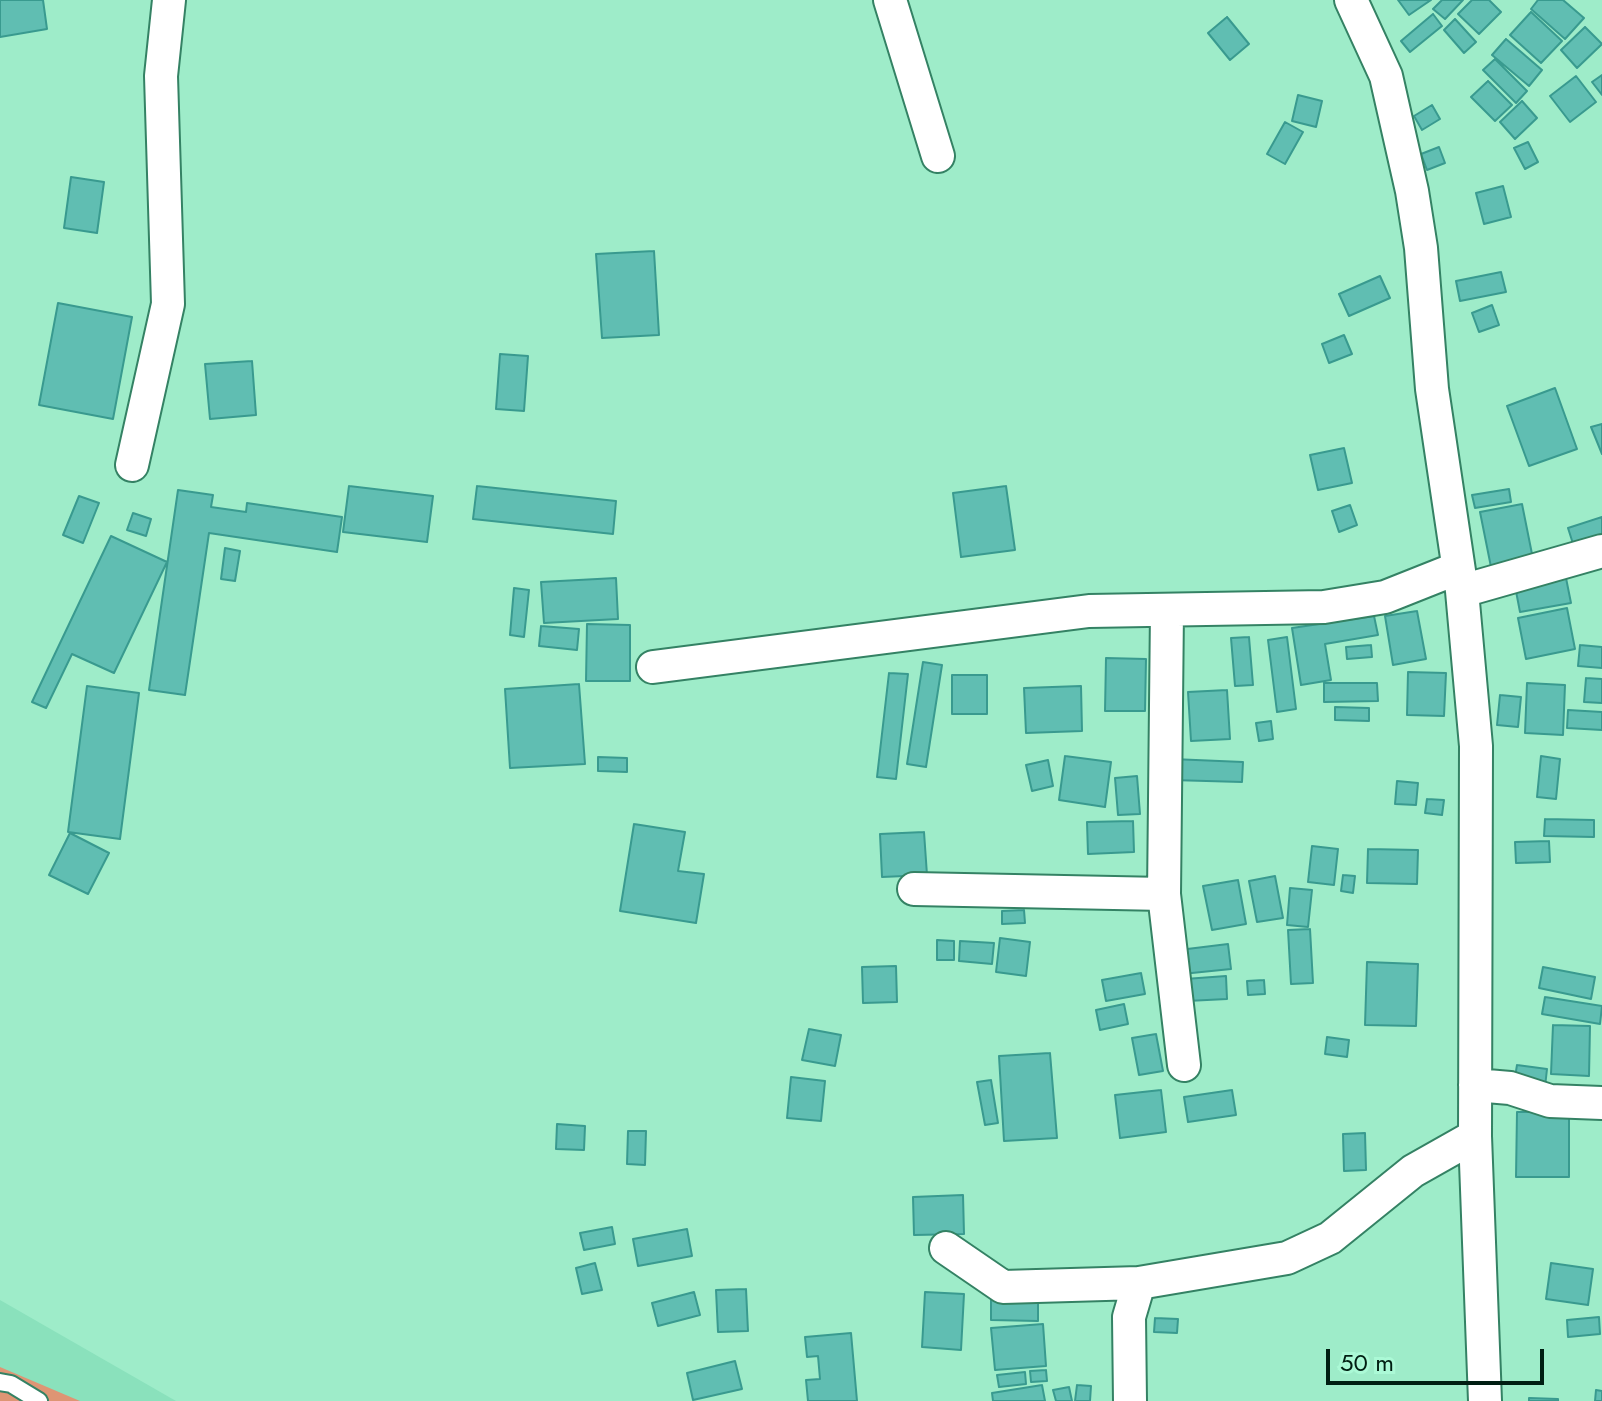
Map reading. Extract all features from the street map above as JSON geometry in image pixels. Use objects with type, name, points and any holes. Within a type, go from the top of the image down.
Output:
[{"type":"street","points":[[132,465],[168,304],[161,76],[169,0]]},
{"type":"street","points":[[890,0],[938,156]]},
{"type":"street","points":[[1351,0],[1386,76],[1412,191],[1421,248],[1432,389],[1460,580],[1476,746],[1475,1136],[1485,1401]]},
{"type":"street","points":[[653,667],[1089,611],[1324,607],[1602,551]]},
{"type":"street","points":[[1167,610],[1164,894],[1184,1065]]},
{"type":"street","points":[[914,889],[1164,894]]},
{"type":"street","points":[[1475,1085],[1510,1088],[1550,1101],[1602,1103]]},
{"type":"street","points":[[946,1248],[1003,1287],[1139,1283],[1287,1258],[1330,1238],[1413,1171],[1475,1136]]},
{"type":"street","points":[[1130,1401],[1129,1317],[1139,1283]]},
{"type":"lane","points":[[0,1382],[11,1384],[39,1401]]},
{"type":"shaded area","points":[[0,1300],[176,1401],[0,1401]]},
{"type":"shaded area","points":[[0,1367],[80,1401],[0,1401]]},
{"type":"building","points":[[0,0],[43,0],[47,29],[0,37]]},
{"type":"building","points":[[1398,0],[1431,0],[1409,15]]},
{"type":"building","points":[[1442,0],[1463,0],[1445,19],[1433,9]]},
{"type":"building","points":[[1472,0],[1489,0],[1501,12],[1479,34],[1458,14]]},
{"type":"building","points":[[1538,0],[1563,0],[1584,18],[1565,39],[1531,9]]},
{"type":"building","points":[[1531,12],[1562,41],[1541,63],[1510,35]]},
{"type":"building","points":[[1433,14],[1442,26],[1410,52],[1401,41]]},
{"type":"building","points":[[1227,17],[1249,44],[1230,60],[1208,33]]},
{"type":"building","points":[[1455,19],[1476,42],[1464,53],[1444,30]]},
{"type":"building","points":[[1585,27],[1602,44],[1577,68],[1561,50]]},
{"type":"building","points":[[1506,39],[1542,70],[1529,86],[1492,55]]},
{"type":"building","points":[[1495,59],[1527,91],[1516,103],[1483,70]]},
{"type":"building","points":[[1602,75],[1602,95],[1592,82]]},
{"type":"building","points":[[1576,76],[1596,102],[1570,122],[1550,96]]},
{"type":"building","points":[[1488,81],[1512,105],[1495,121],[1471,97]]},
{"type":"building","points":[[1298,95],[1322,101],[1316,127],[1292,121]]},
{"type":"building","points":[[1522,101],[1537,118],[1515,139],[1500,122]]},
{"type":"building","points":[[1432,105],[1440,119],[1422,130],[1414,116]]},
{"type":"building","points":[[1285,122],[1303,132],[1285,164],[1267,154]]},
{"type":"building","points":[[1528,142],[1538,162],[1525,169],[1514,148]]},
{"type":"building","points":[[1439,147],[1445,163],[1427,170],[1421,154]]},
{"type":"building","points":[[71,177],[104,182],[97,233],[64,228]]},
{"type":"building","points":[[1503,186],[1511,217],[1484,224],[1476,193]]},
{"type":"building","points":[[654,251],[659,335],[602,338],[596,254]]},
{"type":"building","points":[[1501,272],[1506,292],[1460,301],[1456,281]]},
{"type":"building","points":[[1380,276],[1390,298],[1349,316],[1339,294]]},
{"type":"building","points":[[58,303],[132,317],[113,419],[39,405]]},
{"type":"building","points":[[1492,305],[1499,325],[1479,332],[1472,313]]},
{"type":"building","points":[[1344,335],[1352,354],[1329,363],[1322,344]]},
{"type":"building","points":[[500,354],[528,356],[524,411],[496,409]]},
{"type":"building","points":[[252,361],[256,415],[210,419],[205,364]]},
{"type":"building","points":[[1555,388],[1577,449],[1529,466],[1507,406]]},
{"type":"building","points":[[1602,424],[1602,454],[1591,427]]},
{"type":"building","points":[[1344,448],[1352,483],[1318,490],[1310,455]]},
{"type":"building","points":[[349,486],[433,496],[427,542],[343,532]]},
{"type":"building","points":[[477,486],[616,501],[613,534],[473,519]]},
{"type":"building","points":[[1006,486],[1015,550],[961,557],[953,493]]},
{"type":"building","points":[[1509,489],[1511,502],[1475,508],[1472,495]]},
{"type":"building","points":[[178,490],[213,495],[211,507],[246,512],[247,503],[342,517],[337,552],[209,533],[185,695],[149,690]]},
{"type":"building","points":[[79,496],[99,503],[83,543],[63,535]]},
{"type":"building","points":[[1522,504],[1533,559],[1491,567],[1480,512]]},
{"type":"building","points":[[1350,505],[1357,525],[1339,532],[1332,511]]},
{"type":"building","points":[[133,513],[151,519],[146,536],[127,530]]},
{"type":"building","points":[[1602,517],[1602,542],[1575,550],[1568,528]]},
{"type":"building","points":[[111,536],[167,562],[114,673],[72,654],[46,708],[32,702]]},
{"type":"building","points":[[225,548],[240,551],[235,581],[221,579]]},
{"type":"building","points":[[616,578],[618,619],[544,623],[541,582]]},
{"type":"building","points":[[1566,578],[1571,603],[1520,612],[1515,586]]},
{"type":"building","points":[[514,588],[529,590],[524,637],[510,635]]},
{"type":"building","points":[[1567,608],[1575,649],[1526,659],[1518,618]]},
{"type":"building","points":[[1417,611],[1426,659],[1393,665],[1385,616]]},
{"type":"building","points":[[1374,616],[1378,635],[1325,644],[1331,680],[1301,685],[1292,628]]},
{"type":"building","points":[[587,624],[630,625],[630,681],[586,681]]},
{"type":"building","points":[[541,626],[579,629],[577,650],[539,646]]},
{"type":"building","points":[[1249,637],[1253,685],[1235,686],[1231,638]]},
{"type":"building","points":[[1287,637],[1296,709],[1277,712],[1268,640]]},
{"type":"building","points":[[1371,645],[1372,657],[1347,659],[1346,647]]},
{"type":"building","points":[[1580,645],[1602,647],[1602,668],[1578,666]]},
{"type":"building","points":[[1106,658],[1146,659],[1145,711],[1105,711]]},
{"type":"building","points":[[923,662],[942,665],[926,767],[907,764]]},
{"type":"building","points":[[1408,672],[1446,673],[1444,716],[1407,715]]},
{"type":"building","points":[[889,673],[908,674],[896,779],[877,777]]},
{"type":"building","points":[[952,675],[987,675],[987,714],[952,714]]},
{"type":"building","points":[[1586,678],[1602,679],[1602,703],[1584,702]]},
{"type":"building","points":[[1324,683],[1377,683],[1378,701],[1324,702]]},
{"type":"building","points":[[1527,683],[1565,685],[1563,735],[1525,733]]},
{"type":"building","points":[[579,684],[585,764],[510,768],[505,689]]},
{"type":"building","points":[[87,686],[139,693],[120,839],[68,832]]},
{"type":"building","points":[[1081,686],[1082,731],[1026,733],[1024,688]]},
{"type":"building","points":[[1227,690],[1230,739],[1191,741],[1188,692]]},
{"type":"building","points":[[1500,695],[1521,697],[1518,727],[1497,725]]},
{"type":"building","points":[[1335,707],[1369,708],[1369,721],[1335,720]]},
{"type":"building","points":[[1568,710],[1602,712],[1602,730],[1567,728]]},
{"type":"building","points":[[1271,721],[1273,739],[1259,741],[1256,723]]},
{"type":"building","points":[[1065,756],[1111,762],[1105,807],[1059,800]]},
{"type":"building","points":[[1541,756],[1560,759],[1556,799],[1537,797]]},
{"type":"building","points":[[598,757],[627,758],[627,772],[598,771]]},
{"type":"building","points":[[1172,759],[1243,762],[1242,782],[1171,780]]},
{"type":"building","points":[[1048,760],[1053,786],[1032,791],[1026,765]]},
{"type":"building","points":[[1137,776],[1140,814],[1118,815],[1115,778]]},
{"type":"building","points":[[1397,781],[1418,783],[1416,805],[1395,804]]},
{"type":"building","points":[[1427,799],[1444,800],[1442,815],[1425,813]]},
{"type":"building","points":[[1545,819],[1594,820],[1594,837],[1544,836]]},
{"type":"building","points":[[1133,821],[1134,852],[1088,854],[1087,822]]},
{"type":"building","points":[[634,824],[685,832],[678,871],[704,874],[696,923],[620,911]]},
{"type":"building","points":[[924,832],[927,875],[882,877],[880,834]]},
{"type":"building","points":[[70,833],[109,853],[88,894],[49,875]]},
{"type":"building","points":[[1549,841],[1550,862],[1516,863],[1515,842]]},
{"type":"building","points":[[1312,846],[1338,849],[1334,885],[1308,882]]},
{"type":"building","points":[[1368,849],[1418,850],[1417,884],[1367,883]]},
{"type":"building","points":[[1343,875],[1355,876],[1353,893],[1341,891]]},
{"type":"building","points":[[1275,876],[1283,918],[1257,922],[1249,881]]},
{"type":"building","points":[[1238,880],[1246,924],[1212,930],[1203,886]]},
{"type":"building","points":[[1290,888],[1312,890],[1308,927],[1287,925]]},
{"type":"building","points":[[1024,910],[1025,923],[1002,924],[1002,911]]},
{"type":"building","points":[[1310,929],[1313,983],[1291,984],[1288,930]]},
{"type":"building","points":[[1000,938],[1030,942],[1026,976],[996,972]]},
{"type":"building","points":[[937,940],[954,941],[954,960],[937,960]]},
{"type":"building","points":[[960,941],[994,943],[992,964],[959,961]]},
{"type":"building","points":[[1228,944],[1231,969],[1182,974],[1179,950]]},
{"type":"building","points":[[1367,962],[1418,964],[1416,1026],[1365,1025]]},
{"type":"building","points":[[896,966],[897,1002],[863,1003],[862,967]]},
{"type":"building","points":[[1543,967],[1595,977],[1591,999],[1539,988]]},
{"type":"building","points":[[1141,973],[1145,994],[1106,1001],[1102,980]]},
{"type":"building","points":[[1226,976],[1227,999],[1187,1001],[1185,979]]},
{"type":"building","points":[[1264,980],[1265,994],[1248,995],[1247,981]]},
{"type":"building","points":[[1545,997],[1602,1006],[1600,1024],[1542,1014]]},
{"type":"building","points":[[1124,1004],[1128,1024],[1100,1030],[1096,1010]]},
{"type":"building","points":[[1553,1025],[1590,1026],[1589,1076],[1551,1074]]},
{"type":"building","points":[[809,1029],[841,1035],[835,1066],[802,1060]]},
{"type":"building","points":[[1156,1034],[1163,1071],[1139,1075],[1132,1038]]},
{"type":"building","points":[[1327,1037],[1349,1040],[1347,1057],[1325,1054]]},
{"type":"building","points":[[1050,1053],[1057,1138],[1004,1141],[999,1056]]},
{"type":"building","points":[[1517,1065],[1547,1069],[1545,1087],[1514,1083]]},
{"type":"building","points":[[791,1077],[825,1081],[821,1121],[787,1118]]},
{"type":"building","points":[[991,1080],[998,1123],[985,1125],[977,1082]]},
{"type":"building","points":[[1161,1090],[1166,1132],[1120,1138],[1115,1095]]},
{"type":"building","points":[[1232,1090],[1236,1115],[1188,1122],[1184,1097]]},
{"type":"building","points":[[1517,1112],[1569,1112],[1569,1177],[1516,1177]]},
{"type":"building","points":[[557,1124],[585,1126],[584,1150],[556,1149]]},
{"type":"building","points":[[628,1131],[646,1131],[645,1165],[627,1164]]},
{"type":"building","points":[[1365,1133],[1366,1170],[1344,1171],[1343,1134]]},
{"type":"building","points":[[963,1195],[964,1234],[914,1235],[913,1197]]},
{"type":"building","points":[[612,1227],[615,1244],[584,1250],[580,1233]]},
{"type":"building","points":[[687,1229],[692,1256],[638,1266],[633,1239]]},
{"type":"building","points":[[595,1263],[602,1290],[582,1294],[576,1268]]},
{"type":"building","points":[[1551,1263],[1593,1269],[1588,1305],[1546,1299]]},
{"type":"building","points":[[746,1289],[748,1331],[718,1332],[716,1290]]},
{"type":"building","points":[[694,1292],[700,1315],[658,1326],[652,1303]]},
{"type":"building","points":[[925,1292],[964,1294],[961,1350],[922,1347]]},
{"type":"building","points":[[991,1298],[1038,1298],[1038,1321],[991,1320]]},
{"type":"building","points":[[1599,1317],[1600,1334],[1568,1337],[1567,1320]]},
{"type":"building","points":[[1155,1318],[1178,1319],[1177,1333],[1154,1332]]},
{"type":"building","points":[[1043,1324],[1046,1366],[995,1370],[991,1328]]},
{"type":"building","points":[[851,1333],[857,1401],[808,1401],[806,1380],[820,1379],[818,1356],[807,1357],[805,1337]]},
{"type":"building","points":[[735,1361],[742,1389],[693,1400],[687,1373]]},
{"type":"building","points":[[1046,1370],[1047,1381],[1031,1382],[1030,1371]]},
{"type":"building","points":[[1025,1372],[1026,1384],[999,1387],[997,1375]]},
{"type":"building","points":[[1042,1385],[1045,1401],[993,1401],[992,1393]]},
{"type":"building","points":[[1077,1385],[1091,1386],[1090,1401],[1075,1401]]},
{"type":"building","points":[[1069,1387],[1072,1401],[1056,1401],[1053,1390]]},
{"type":"building","points":[[1596,1390],[1602,1391],[1602,1401],[1595,1401]]},
{"type":"building","points":[[1529,1398],[1558,1399],[1558,1401],[1529,1401]]}]
